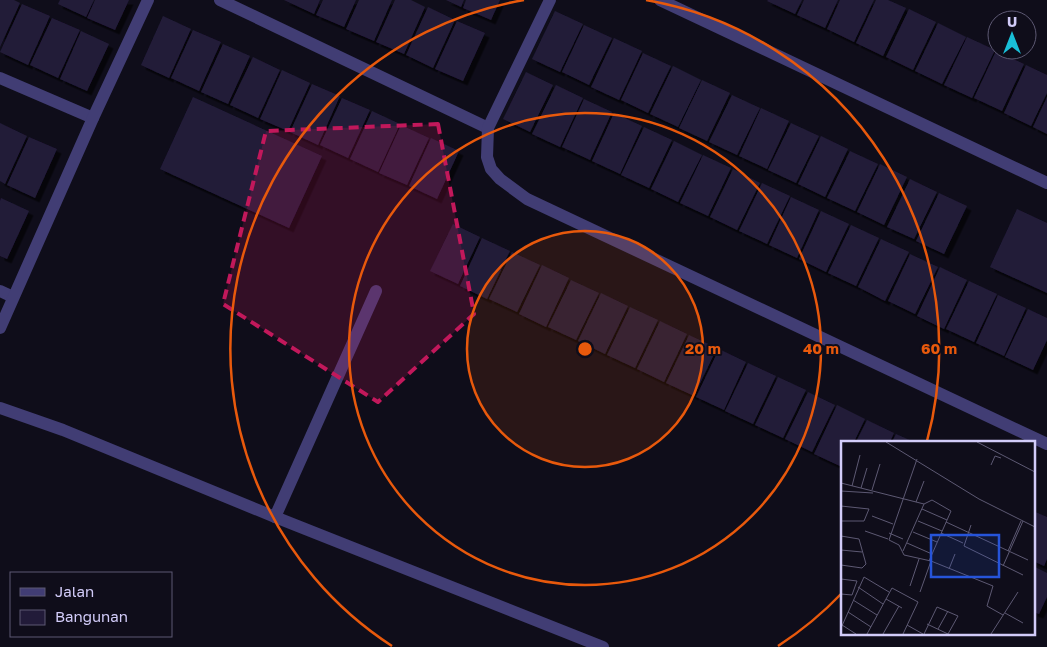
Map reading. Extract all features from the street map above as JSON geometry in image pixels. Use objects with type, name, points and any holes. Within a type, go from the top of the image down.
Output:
[{"type":"street","points":[[0,328],[93,118],[148,0]]},
{"type":"street","points":[[220,0],[488,128]]},
{"type":"street","points":[[550,0],[488,128],[488,157],[491,169],[500,179],[526,199],[1047,444]]},
{"type":"street","points":[[660,0],[1047,183]]},
{"type":"street","points":[[0,78],[93,118]]},
{"type":"street","points":[[0,290],[13,297]]},
{"type":"street","points":[[275,517],[376,291]]},
{"type":"street","points":[[0,409],[63,430],[275,517],[603,647]]},
{"type":"highlighted area","points":[[438,124],[474,314],[378,402],[223,304],[266,131]]},
{"type":"building","points":[[0,0],[14,0],[20,3],[0,47]]},
{"type":"building","points":[[60,0],[94,0],[86,17],[58,4]]},
{"type":"building","points":[[95,0],[129,0],[115,30],[87,18]]},
{"type":"building","points":[[284,0],[320,0],[314,14]]},
{"type":"building","points":[[323,0],[356,0],[344,27],[316,15]]},
{"type":"building","points":[[359,0],[392,0],[374,41],[346,29]]},
{"type":"building","points":[[395,0],[411,0],[425,7],[404,54],[376,42]]},
{"type":"building","points":[[446,0],[464,0],[461,7]]},
{"type":"building","points":[[466,0],[500,0],[491,20],[463,8]]},
{"type":"building","points":[[768,0],[802,0],[795,14]]},
{"type":"building","points":[[804,0],[838,0],[825,28],[797,15]]},
{"type":"building","points":[[840,0],[874,0],[854,42],[827,29]]},
{"type":"building","points":[[876,0],[888,0],[906,8],[883,56],[856,43]]},
{"type":"building","points":[[22,4],[50,16],[28,65],[0,52]]},
{"type":"building","points":[[428,7],[455,20],[433,68],[406,55]]},
{"type":"building","points":[[909,9],[936,22],[913,70],[886,57]]},
{"type":"building","points":[[555,11],[583,24],[560,72],[532,59]]},
{"type":"building","points":[[163,16],[191,29],[169,78],[141,65]]},
{"type":"building","points":[[52,18],[80,30],[58,78],[30,65]]},
{"type":"building","points":[[457,21],[485,33],[463,81],[435,69]]},
{"type":"building","points":[[938,23],[966,37],[942,84],[915,71]]},
{"type":"building","points":[[584,25],[612,38],[589,85],[562,72]]},
{"type":"building","points":[[193,30],[221,42],[199,91],[171,78]]},
{"type":"building","points":[[81,31],[109,44],[87,91],[60,79]]},
{"type":"building","points":[[967,37],[987,46],[987,60],[990,60],[972,98],[944,85]]},
{"type":"building","points":[[614,38],[642,51],[619,100],[591,87]]},
{"type":"building","points":[[223,44],[250,56],[228,104],[201,92]]},
{"type":"building","points":[[643,53],[671,66],[648,113],[621,100]]},
{"type":"building","points":[[253,57],[280,70],[258,118],[230,105]]},
{"type":"building","points":[[992,60],[1015,60],[1024,64],[1002,111],[974,98]]},
{"type":"building","points":[[1026,65],[1047,75],[1047,93],[1031,126],[1004,113]]},
{"type":"building","points":[[673,66],[701,80],[678,127],[650,114]]},
{"type":"building","points":[[282,70],[310,83],[288,131],[260,119]]},
{"type":"building","points":[[526,72],[553,85],[530,132],[503,119]]},
{"type":"building","points":[[702,80],[730,93],[707,141],[679,128]]},
{"type":"building","points":[[312,84],[340,96],[318,145],[290,132]]},
{"type":"building","points":[[556,85],[583,98],[560,147],[532,134]]},
{"type":"building","points":[[732,95],[760,108],[737,155],[709,142]]},
{"type":"building","points":[[193,97],[322,156],[289,228],[160,169]]},
{"type":"building","points":[[1047,97],[1047,134],[1033,127]]},
{"type":"building","points":[[342,98],[370,110],[348,158],[320,145]]},
{"type":"building","points":[[584,99],[612,112],[590,160],[562,147]]},
{"type":"building","points":[[761,108],[789,121],[767,169],[739,156]]},
{"type":"building","points":[[372,111],[400,124],[378,172],[350,159]]},
{"type":"building","points":[[614,113],[642,126],[620,174],[592,161]]},
{"type":"building","points":[[0,123],[27,136],[5,184],[0,181]]},
{"type":"building","points":[[791,123],[819,136],[796,183],[768,170]]},
{"type":"building","points":[[401,125],[429,138],[407,185],[379,173]]},
{"type":"building","points":[[644,127],[672,140],[649,188],[621,175]]},
{"type":"building","points":[[821,136],[848,149],[825,197],[798,184]]},
{"type":"building","points":[[29,137],[57,149],[35,198],[7,185]]},
{"type":"building","points":[[431,138],[459,151],[437,199],[409,186]]},
{"type":"building","points":[[674,141],[702,155],[678,202],[651,189]]},
{"type":"building","points":[[850,151],[878,164],[855,211],[827,198]]},
{"type":"building","points":[[703,155],[731,168],[708,216],[680,203]]},
{"type":"building","points":[[880,164],[907,177],[884,225],[857,212]]},
{"type":"building","points":[[733,169],[760,183],[737,230],[710,217]]},
{"type":"building","points":[[910,179],[937,192],[914,239],[887,227]]},
{"type":"building","points":[[762,183],[790,196],[767,244],[739,231]]},
{"type":"building","points":[[939,193],[967,206],[944,254],[916,241]]},
{"type":"building","points":[[791,197],[819,210],[797,258],[769,245]]},
{"type":"building","points":[[1,198],[29,211],[7,259],[0,256]]},
{"type":"building","points":[[1017,209],[1047,223],[1047,293],[990,267]]},
{"type":"building","points":[[821,211],[849,224],[826,272],[799,259]]},
{"type":"building","points":[[453,224],[480,237],[458,284],[430,271]]},
{"type":"building","points":[[851,225],[879,238],[856,286],[828,273]]},
{"type":"building","points":[[482,238],[510,251],[487,299],[460,286]]},
{"type":"building","points":[[881,239],[909,252],[885,301],[858,287]]},
{"type":"building","points":[[512,252],[540,265],[517,312],[489,299]]},
{"type":"building","points":[[910,254],[938,267],[915,314],[888,301]]},
{"type":"building","points":[[542,265],[569,278],[546,327],[519,314]]},
{"type":"building","points":[[940,267],[967,280],[944,329],[917,316]]},
{"type":"building","points":[[571,280],[599,293],[576,340],[548,327]]},
{"type":"building","points":[[969,281],[997,294],[974,342],[946,329]]},
{"type":"building","points":[[601,293],[628,306],[605,354],[578,341]]},
{"type":"building","points":[[998,295],[1026,308],[1004,356],[976,343]]},
{"type":"building","points":[[630,307],[658,320],[635,368],[607,355]]},
{"type":"building","points":[[1028,309],[1047,318],[1047,340],[1033,370],[1005,357]]},
{"type":"building","points":[[660,321],[687,334],[664,382],[637,369]]},
{"type":"building","points":[[689,335],[717,348],[694,396],[666,383]]},
{"type":"building","points":[[719,349],[746,362],[724,410],[696,397]]},
{"type":"building","points":[[748,363],[776,376],[753,424],[725,411]]},
{"type":"building","points":[[778,377],[806,390],[783,438],[755,425]]},
{"type":"building","points":[[808,392],[835,405],[812,452],[785,439]]},
{"type":"building","points":[[837,405],[865,419],[854,441],[841,441],[841,467],[814,454]]},
{"type":"building","points":[[867,420],[894,433],[890,441],[856,441]]},
{"type":"building","points":[[896,434],[912,441],[892,441]]},
{"type":"building","points":[[1034,511],[1047,517],[1047,559],[1044,566],[1034,561]]},
{"type":"building","points":[[1035,567],[1047,573],[1047,597],[1039,614],[1034,612]]}]
